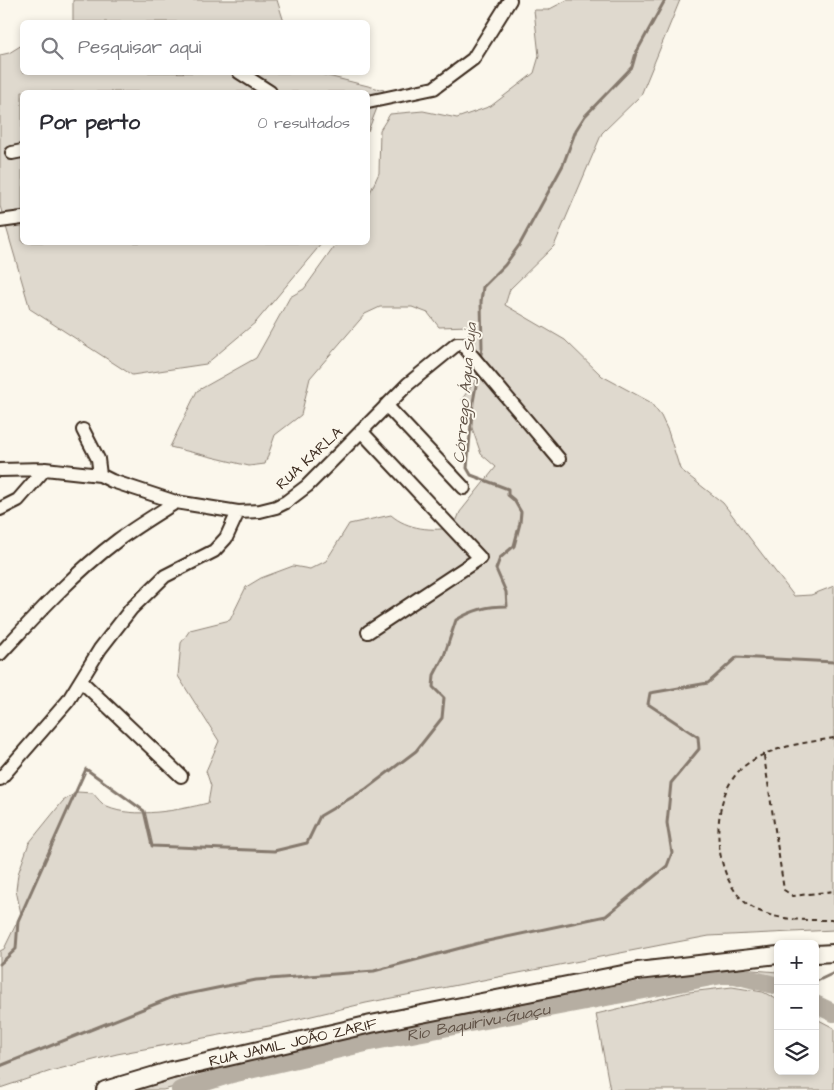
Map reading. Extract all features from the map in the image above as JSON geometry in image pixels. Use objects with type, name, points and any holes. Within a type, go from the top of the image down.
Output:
[{"type":"main road","points":[[819,954],[834,953]]},
{"type":"main road","name":"RUA JAMIL JOÃO ZARIF","points":[[105,1090],[224,1058],[399,1018],[638,971],[774,956]]},
{"type":"street","points":[[370,102],[434,88],[473,59],[510,0]]},
{"type":"street","points":[[244,75],[267,90]]},
{"type":"street","points":[[0,221],[20,218]]},
{"type":"street","name":"RUA KARLA","points":[[0,470],[45,469],[100,475],[112,482],[176,502],[238,512],[260,511],[286,502],[330,464],[386,405],[428,366],[457,344],[462,344],[559,459]]},
{"type":"street","points":[[386,405],[464,488]]},
{"type":"street","points":[[83,430],[98,459],[100,475]]},
{"type":"street","points":[[361,431],[480,558],[368,632]]},
{"type":"street","points":[[0,510],[18,500],[45,469]]},
{"type":"street","points":[[0,654],[64,585],[118,540],[176,502]]},
{"type":"street","points":[[0,779],[68,701],[100,649],[131,609],[165,576],[214,551],[226,538],[238,512]]},
{"type":"street","points":[[81,681],[181,776]]},
{"type":"path","points":[[834,738],[795,745],[747,764],[731,780],[722,801],[718,826],[724,868],[730,885],[746,904],[765,914],[795,919],[834,920]]},
{"type":"path","points":[[764,756],[784,890],[792,896],[834,891]]},
{"type":"shaded area","points":[[73,0],[277,0],[283,20],[73,20]]},
{"type":"shaded area","points":[[567,0],[680,0],[641,95],[602,133],[554,246],[510,289],[505,305],[565,340],[602,376],[650,402],[661,416],[668,431],[680,469],[723,503],[794,596],[811,595],[834,586],[834,930],[709,936],[661,945],[366,1003],[274,1025],[117,1054],[51,1071],[0,1088],[0,951],[4,949],[21,914],[16,890],[18,874],[29,843],[63,801],[77,792],[93,793],[101,803],[118,811],[143,813],[171,811],[208,803],[211,786],[206,771],[219,741],[178,676],[181,643],[190,630],[230,620],[246,587],[261,578],[293,566],[310,569],[326,561],[349,524],[391,515],[397,520],[421,528],[438,529],[454,527],[460,512],[496,467],[481,454],[462,399],[479,376],[465,356],[470,326],[439,327],[428,313],[412,307],[380,307],[365,314],[310,378],[301,415],[275,435],[265,464],[249,466],[170,447],[197,391],[256,358],[290,297],[304,289],[336,245],[370,245],[370,193],[379,173],[380,130],[390,114],[423,111],[457,118],[491,106],[534,73],[539,56],[534,10],[548,10]]},
{"type":"shaded area","points":[[20,46],[20,75],[324,75],[384,90],[370,126],[370,90],[20,90],[20,245],[320,245],[256,322],[206,364],[132,375],[30,309],[0,206],[0,55],[9,53]]},
{"type":"shaded area","points":[[728,968],[774,972],[774,981],[734,973],[721,973],[618,989],[557,1003],[377,1036],[163,1090],[135,1090],[269,1055],[358,1036],[669,977]]},
{"type":"shaded area","points":[[732,987],[763,992],[774,998],[774,1075],[819,1075],[819,1020],[834,1028],[834,1090],[610,1090],[596,1014],[689,992]]},
{"type":"waterway","name":"Córrego Água Suja","points":[[480,360],[482,348],[481,302],[483,287],[505,265],[520,244],[563,165],[576,130],[585,116],[632,67],[636,53],[665,0]]},
{"type":"waterway","name":"Córrego Água Suja","points":[[0,964],[16,949],[18,921],[86,769],[144,811],[152,846],[274,851],[307,843],[320,816],[366,789],[416,751],[442,718],[444,698],[433,687],[434,675],[444,656],[456,620],[480,609],[507,606],[506,592],[496,569],[500,558],[514,546],[521,512],[514,500],[508,495],[508,489],[471,475],[467,468],[473,402],[479,369]]},
{"type":"waterway","points":[[0,1066],[173,997],[256,980],[374,971],[483,942],[606,916],[667,866],[672,853],[667,823],[671,783],[699,749],[698,737],[648,704],[650,693],[708,683],[737,657],[834,662]]},
{"type":"waterway","points":[[819,980],[834,973]]},
{"type":"waterway","name":"Rio Baquirivu-Guaçu","points":[[180,1090],[232,1074],[370,1042],[722,975],[735,975],[774,985]]},
{"type":"waterway","name":"Rio Baquirivu-Guaçu","points":[[819,1006],[834,1013]]}]
